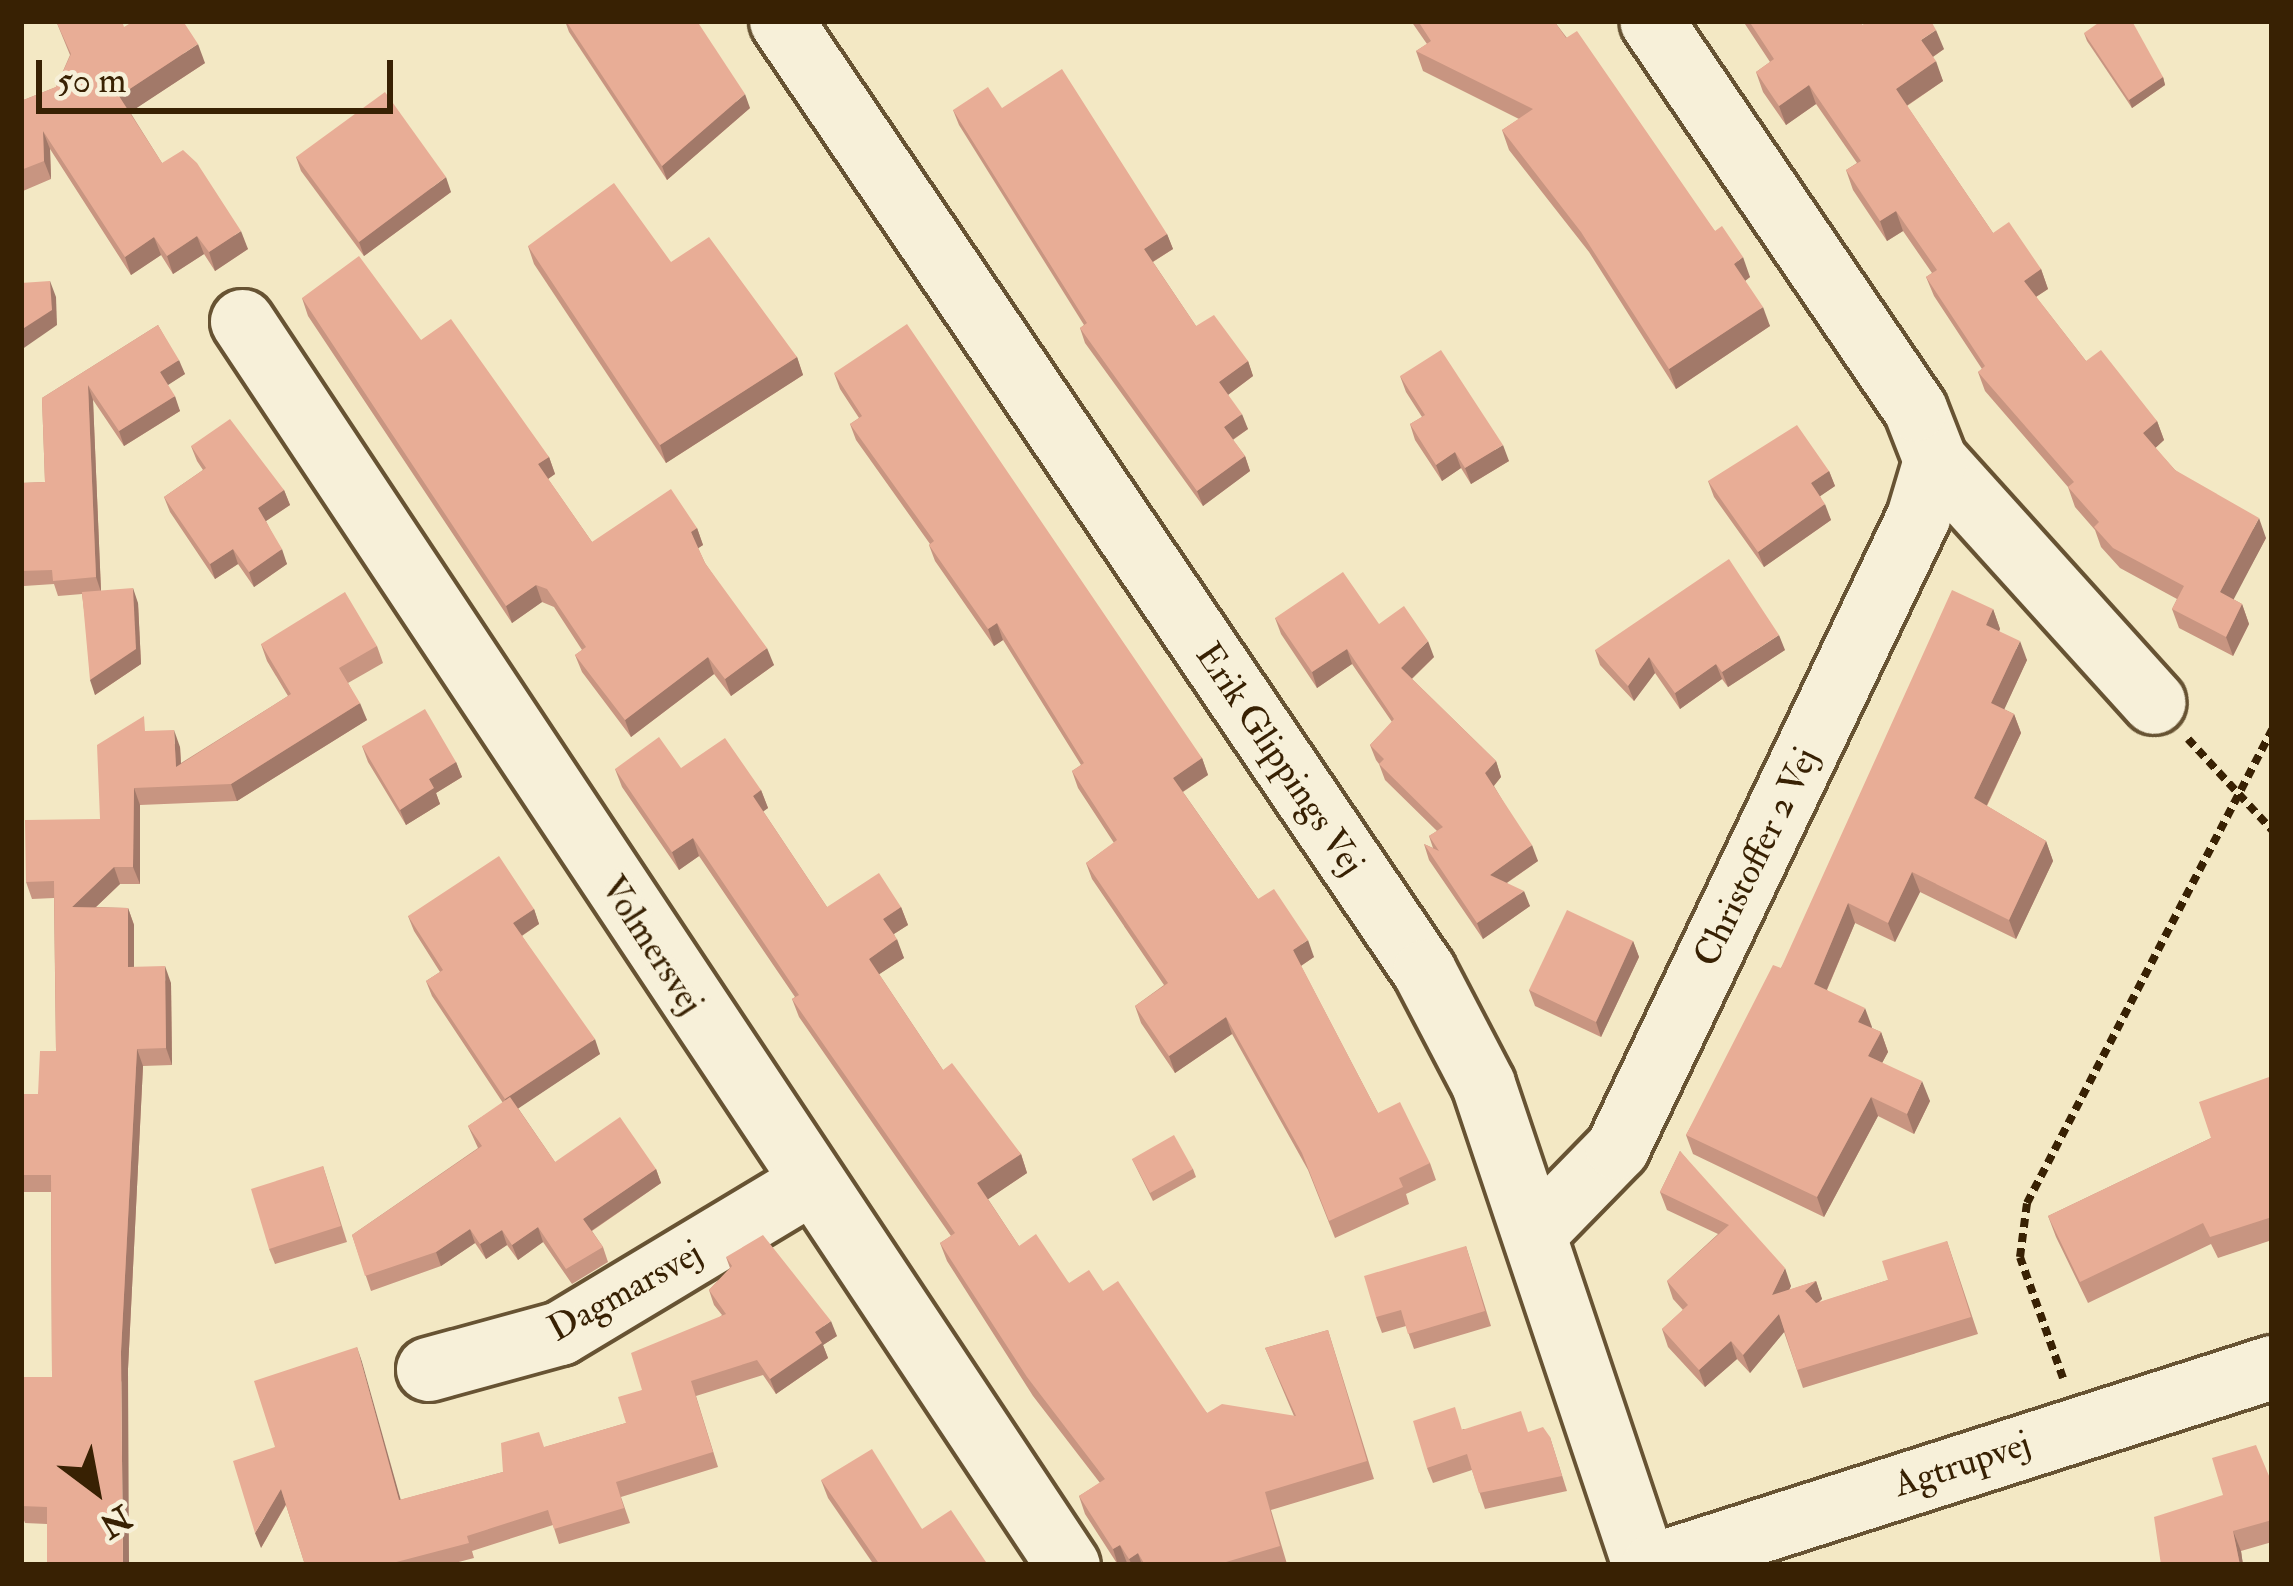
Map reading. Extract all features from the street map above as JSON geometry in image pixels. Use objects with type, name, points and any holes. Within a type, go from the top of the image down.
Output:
[{"type":"street","name":"Erik Glippings Vej","points":[[781,21],[1424,971],[1484,1084],[1537,1230],[1644,1565]]},
{"type":"street","points":[[1651,21],[1916,409],[1935,460],[2155,702]]},
{"type":"street","name":"Volmersvej","points":[[242,321],[809,1183],[1068,1565]]},
{"type":"street","name":"Christoffer 2 Vej","points":[[1537,1230],[1616,1148],[1918,517],[1935,460]]},
{"type":"street","name":"Dagmarsvej","points":[[428,1369],[560,1333],[809,1183]]},
{"type":"street","name":"Agtrupvej","points":[[1653,1565],[1788,1544],[2080,1425],[2272,1367]]},
{"type":"path","points":[[2155,702],[2272,830]]},
{"type":"path","points":[[2080,1425],[2020,1257],[2027,1203],[2272,730]]},
{"type":"building","points":[[56,21],[122,21],[124,27],[134,21],[183,21],[198,44],[119,96],[162,163],[183,150],[197,163],[241,231],[209,252],[197,236],[167,256],[154,237],[125,257],[43,131],[44,161],[21,170],[21,101],[56,87],[71,54]]},
{"type":"building","points":[[566,21],[697,21],[745,94],[662,166]]},
{"type":"building","points":[[1418,21],[1554,21],[1566,38],[1577,31],[1715,231],[1722,226],[1743,257],[1734,264],[1763,307],[1669,369],[1581,232],[1502,130],[1533,109],[1416,51],[1431,41]]},
{"type":"building","points":[[1749,21],[1859,21],[1862,25],[1931,21],[1936,30],[1921,40],[1936,61],[1896,89],[1993,233],[2009,222],[2041,269],[2024,281],[2086,361],[2101,350],[2157,421],[2143,433],[2175,470],[2259,518],[2220,592],[2242,604],[2226,637],[2172,609],[2184,586],[2113,548],[2094,527],[2099,522],[2068,487],[2074,482],[1978,372],[1985,366],[1926,277],[1937,270],[1896,211],[1880,221],[1846,170],[1861,161],[1809,85],[1779,106],[1756,72],[1774,59]]},
{"type":"building","points":[[2101,21],[2132,21],[2163,77],[2129,100],[2084,33]]},
{"type":"building","points":[[1062,69],[1167,234],[1144,249],[1196,326],[1214,315],[1248,361],[1219,382],[1242,414],[1224,427],[1245,456],[1197,491],[1080,328],[1087,323],[953,110],[988,87],[1002,108]]},
{"type":"building","points":[[385,92],[446,177],[359,242],[296,157]]},
{"type":"building","points":[[614,183],[671,262],[709,237],[797,357],[660,445],[528,246]]},
{"type":"building","points":[[359,256],[421,340],[451,319],[549,457],[538,464],[592,542],[671,489],[697,528],[691,532],[705,563],[767,648],[725,679],[708,657],[625,720],[575,655],[586,647],[547,589],[536,585],[506,606],[302,298]]},
{"type":"building","points":[[50,281],[52,310],[21,330],[21,283]]},
{"type":"building","points":[[907,324],[1202,758],[1173,778],[1258,899],[1274,889],[1308,940],[1293,950],[1378,1113],[1400,1102],[1430,1163],[1399,1178],[1403,1187],[1329,1221],[1302,1153],[1226,1017],[1169,1056],[1135,1006],[1168,983],[1086,863],[1117,840],[1072,771],[1084,763],[997,623],[988,629],[929,545],[934,541],[850,424],[862,416],[834,373]]},
{"type":"building","points":[[158,325],[179,360],[160,372],[175,396],[119,431],[88,385],[96,577],[53,581],[52,570],[21,571],[21,483],[45,482],[42,398]]},
{"type":"building","points":[[1441,350],[1503,445],[1465,468],[1455,452],[1436,465],[1410,424],[1425,415],[1400,376]]},
{"type":"building","points":[[230,419],[284,490],[258,508],[282,549],[249,572],[233,549],[210,564],[164,497],[206,468],[191,446]]},
{"type":"building","points":[[1797,425],[1829,471],[1811,483],[1825,504],[1758,552],[1708,481]]},
{"type":"building","points":[[1729,559],[1779,635],[1722,672],[1716,664],[1675,693],[1649,657],[1628,686],[1595,650]]},
{"type":"building","points":[[1343,572],[1379,624],[1404,606],[1428,641],[1401,668],[1496,761],[1485,773],[1532,845],[1490,875],[1524,891],[1477,923],[1424,844],[1439,851],[1429,836],[1443,827],[1379,764],[1384,759],[1370,745],[1394,719],[1347,649],[1312,672],[1275,618]]},
{"type":"building","points":[[133,588],[136,649],[90,680],[82,592]]},
{"type":"building","points":[[1952,590],[1993,609],[1986,625],[2020,641],[1991,703],[2014,714],[1974,798],[2046,841],[2009,920],[1912,872],[1888,923],[1848,903],[1814,984],[1865,1008],[1858,1022],[1881,1032],[1868,1056],[1922,1081],[1907,1114],[1871,1097],[1817,1197],[1686,1135],[1773,965],[1781,968]]},
{"type":"building","points":[[345,592],[377,646],[339,668],[360,703],[231,784],[134,788],[133,867],[114,867],[72,907],[128,908],[128,967],[165,966],[166,1048],[137,1049],[121,1352],[123,1565],[47,1565],[47,1507],[21,1506],[21,1377],[52,1377],[51,1175],[21,1175],[21,1124],[23,1094],[38,1094],[40,1051],[56,1051],[54,881],[26,882],[25,820],[100,819],[97,745],[144,716],[145,731],[174,730],[176,767],[291,694],[261,644]]},
{"type":"building","points":[[425,709],[456,762],[429,779],[434,788],[400,810],[362,746]]},
{"type":"building","points":[[659,737],[681,768],[725,738],[761,790],[753,796],[827,907],[879,873],[901,907],[883,919],[897,939],[869,959],[943,1070],[952,1063],[1021,1154],[977,1183],[1019,1246],[1036,1234],[1069,1283],[1089,1270],[1103,1291],[1118,1281],[1207,1413],[1222,1404],[1296,1416],[1265,1348],[1328,1330],[1367,1461],[1265,1492],[1280,1546],[1216,1565],[1145,1565],[1138,1553],[1129,1559],[1120,1545],[1113,1549],[1079,1496],[1105,1479],[1027,1377],[940,1243],[955,1233],[792,999],[799,995],[693,838],[672,852],[615,769]]},
{"type":"building","points":[[499,856],[534,909],[513,923],[595,1039],[505,1099],[426,981],[443,970],[408,916]]},
{"type":"building","points":[[1567,910],[1633,941],[1596,1022],[1529,990]]},
{"type":"building","points":[[2272,1076],[2272,1217],[2210,1237],[2203,1223],[2080,1282],[2048,1216],[2211,1138],[2199,1102]]},
{"type":"building","points":[[510,1097],[555,1162],[620,1117],[656,1169],[583,1219],[603,1247],[566,1269],[538,1227],[512,1245],[502,1230],[480,1244],[470,1229],[436,1252],[365,1276],[352,1235],[482,1146],[468,1126]]},
{"type":"building","points":[[1174,1135],[1193,1169],[1150,1193],[1132,1159]]},
{"type":"building","points":[[1680,1151],[1785,1268],[1772,1295],[1816,1281],[1805,1291],[1816,1303],[1888,1280],[1882,1261],[1947,1241],[1971,1317],[1797,1370],[1779,1314],[1743,1355],[1731,1341],[1699,1370],[1662,1329],[1688,1305],[1667,1281],[1729,1225],[1660,1192]]},
{"type":"building","points":[[323,1166],[341,1226],[269,1249],[251,1189]]},
{"type":"building","points":[[763,1235],[831,1321],[815,1332],[822,1343],[770,1379],[757,1360],[691,1381],[713,1452],[616,1482],[624,1508],[554,1529],[548,1510],[467,1536],[469,1543],[385,1565],[305,1565],[281,1489],[255,1533],[233,1461],[275,1447],[254,1381],[357,1347],[399,1500],[503,1472],[501,1443],[539,1432],[544,1447],[626,1423],[618,1397],[642,1390],[631,1353],[726,1314],[709,1290],[732,1266],[726,1257]]},
{"type":"building","points":[[1466,1246],[1485,1311],[1408,1334],[1401,1310],[1376,1317],[1364,1276]]},
{"type":"building","points":[[1455,1407],[1462,1430],[1521,1411],[1528,1432],[1543,1427],[1550,1437],[1562,1476],[1479,1493],[1467,1454],[1427,1468],[1413,1421]]},
{"type":"building","points":[[2256,1445],[2272,1483],[2272,1520],[2233,1531],[2240,1565],[2161,1565],[2154,1517],[2223,1495],[2212,1458]]},
{"type":"building","points":[[872,1449],[922,1529],[951,1510],[988,1565],[880,1565],[821,1480]]}]
